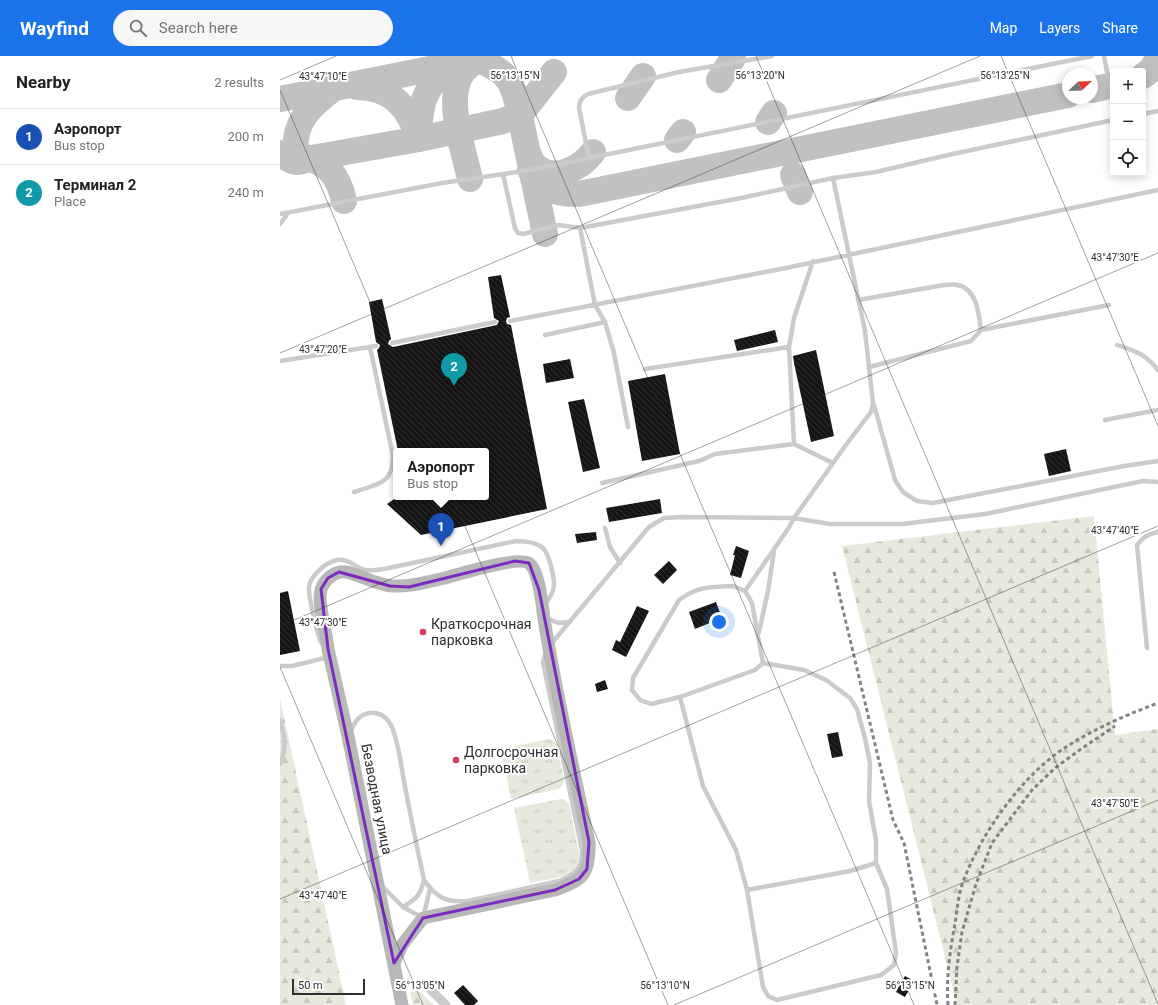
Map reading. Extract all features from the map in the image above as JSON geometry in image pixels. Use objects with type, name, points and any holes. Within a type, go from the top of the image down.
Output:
[{"type":"main road","name":"Безводная улица","points":[[402,1005],[348,736],[329,653],[320,599],[321,590],[328,578],[339,572],[345,571],[375,583],[390,586],[409,587],[494,565],[524,561],[529,563],[534,569],[537,577],[543,612]]},
{"type":"main road","points":[[394,963],[402,945],[423,918],[555,890],[579,879],[587,869],[589,859],[588,842],[543,612]]},
{"type":"street","points":[[428,987],[446,1005]]},
{"type":"lane","points":[[588,158],[579,103],[583,97],[588,94],[679,72],[772,56]]},
{"type":"lane","points":[[280,214],[442,183],[530,170],[1092,56]]},
{"type":"lane","points":[[1104,56],[1110,87]]},
{"type":"lane","points":[[1146,113],[1158,111]]},
{"type":"lane","points":[[503,174],[515,228],[518,233],[523,234],[559,225],[580,228],[741,198],[833,178],[876,172],[948,154],[1110,121]]},
{"type":"lane","points":[[833,178],[865,331],[873,403],[895,480],[903,492],[917,501],[933,503],[1124,466],[1158,461]]},
{"type":"lane","points":[[510,321],[849,254],[1158,190]]},
{"type":"lane","points":[[280,224],[288,213]]},
{"type":"lane","points":[[580,228],[595,305],[605,322],[614,353],[628,427]]},
{"type":"lane","points":[[794,444],[789,347],[794,318],[813,261]]},
{"type":"lane","points":[[858,300],[944,285],[958,285],[966,289],[972,295],[979,310],[981,330]]},
{"type":"lane","points":[[869,367],[971,341],[981,330],[1109,305]]},
{"type":"lane","points":[[392,343],[495,322]]},
{"type":"lane","points":[[545,335],[605,322]]},
{"type":"lane","points":[[1117,345],[1140,353],[1149,359],[1158,370]]},
{"type":"lane","points":[[280,361],[376,346]]},
{"type":"lane","points":[[354,492],[382,483],[390,475],[393,466],[393,456],[370,347]]},
{"type":"lane","points":[[645,369],[789,347]]},
{"type":"lane","points":[[745,591],[794,518],[871,412],[873,403]]},
{"type":"lane","points":[[1105,420],[1158,410]]},
{"type":"lane","points":[[602,483],[699,461],[715,454],[794,444],[833,463]]},
{"type":"lane","points":[[348,736],[354,724],[360,717],[368,714],[380,714],[387,718],[392,725],[424,880],[436,895],[444,900],[456,902],[468,901],[559,881],[569,877],[577,871],[582,861],[582,850],[543,662],[544,656],[568,622],[620,563],[649,527],[664,518],[682,516],[794,518],[830,524],[902,524],[985,514],[1143,481],[1158,482]]},
{"type":"lane","points":[[605,528],[610,547],[620,563]]},
{"type":"lane","points":[[1147,648],[1137,545],[1142,538],[1158,532]]},
{"type":"lane","points":[[280,666],[292,666],[329,653],[321,643],[317,634],[309,587],[315,575],[322,568],[337,560],[350,562],[365,570],[384,569],[516,541],[531,543],[543,548],[548,557],[554,584],[551,596],[543,612],[558,623],[568,622]]},
{"type":"lane","points":[[758,634],[768,590],[774,549]]},
{"type":"lane","points":[[733,586],[745,591],[752,602],[764,663],[756,670],[680,697],[651,704],[640,700],[632,690],[633,678],[679,600],[691,592],[710,587],[733,586]]},
{"type":"lane","points":[[680,697],[703,786],[736,850],[747,890],[763,987],[768,996],[777,1000],[881,975],[894,965],[896,953],[887,889],[876,863],[876,840],[869,801],[870,763],[857,709],[850,698],[826,680],[804,670],[764,663]]},
{"type":"lane","points":[[280,720],[285,737],[284,755],[280,764]]},
{"type":"lane","points":[[747,890],[850,871],[876,863]]},
{"type":"lane","points":[[403,907],[417,897],[421,892],[424,880]]},
{"type":"lane","points":[[377,881],[403,907],[423,918],[430,889]]},
{"type":"highlighted area","points":[[515,561],[529,563],[539,590],[589,842],[587,869],[579,879],[555,890],[423,918],[394,963],[328,649],[321,589],[328,578],[339,572],[390,586],[409,587]]},
{"type":"green space","points":[[1094,516],[1115,735],[1158,729],[1158,1005],[957,1005],[842,546]]},
{"type":"green space","points":[[280,698],[346,1005],[280,1005]]},
{"type":"green space","points":[[549,739],[554,741],[557,745],[564,780],[563,785],[559,789],[511,799],[501,749]]},
{"type":"green space","points":[[561,799],[569,804],[579,853],[577,865],[572,872],[567,875],[530,883],[514,808]]},
{"type":"green space","points":[[419,991],[434,1005],[413,1005],[410,992]]},
{"type":"building","points":[[501,275],[510,317],[507,318],[506,321],[507,324],[511,325],[547,509],[421,535],[387,504],[393,500],[489,500],[489,448],[397,448],[377,350],[380,345],[376,342],[369,302],[382,299],[391,339],[388,344],[393,347],[497,325],[499,321],[494,318],[488,277]]},
{"type":"building","points":[[775,330],[778,342],[737,351],[734,340]]},
{"type":"building","points":[[816,350],[834,436],[811,442],[793,356]]},
{"type":"building","points":[[570,359],[574,378],[546,383],[543,364]]},
{"type":"building","points":[[665,374],[680,454],[642,461],[628,381]]},
{"type":"building","points":[[584,399],[600,468],[583,472],[568,402]]},
{"type":"building","points":[[1066,449],[1071,471],[1049,476],[1044,454]]},
{"type":"building","points":[[660,499],[662,513],[609,522],[606,508]]},
{"type":"building","points":[[596,532],[597,540],[577,543],[575,534]]},
{"type":"building","points":[[736,546],[749,551],[741,578],[730,575]]},
{"type":"building","points":[[669,561],[677,570],[663,584],[654,575]]},
{"type":"building","points":[[288,591],[300,651],[280,655],[280,593]]},
{"type":"building","points":[[716,602],[722,618],[695,629],[689,612]]},
{"type":"building","points":[[637,606],[649,611],[626,657],[612,650],[616,640],[620,642]]},
{"type":"building","points":[[605,680],[608,689],[597,692],[595,684]]},
{"type":"building","points":[[838,732],[843,756],[832,758],[827,734]]},
{"type":"building","points":[[905,976],[914,981],[905,997],[896,992]]},
{"type":"building","points":[[463,985],[478,1001],[474,1005],[465,1005],[454,993]]},
{"type":"taxiway","points":[[719,80],[733,58]]},
{"type":"taxiway","points":[[1146,74],[1151,70],[1158,58]]},
{"type":"taxiway","points":[[470,179],[457,124],[455,95],[463,72],[477,59],[499,70],[504,74],[511,85],[517,102],[545,234]]},
{"type":"taxiway","points":[[280,99],[480,59]]},
{"type":"taxiway","points":[[419,137],[423,104],[430,87],[445,72],[456,65]]},
{"type":"taxiway","points":[[280,153],[292,161],[298,162],[503,121],[524,110],[554,72]]},
{"type":"taxiway","points":[[628,98],[643,76]]},
{"type":"taxiway","points":[[1098,89],[1110,86]]},
{"type":"taxiway","points":[[357,87],[380,91],[397,101],[410,117],[419,139]]},
{"type":"taxiway","points":[[295,154],[295,142],[300,124],[310,109],[333,89]]},
{"type":"taxiway","points":[[530,170],[539,182],[551,190],[579,194],[1062,96]]},
{"type":"taxiway","points":[[768,122],[774,113]]},
{"type":"taxiway","points":[[677,140],[683,132]]},
{"type":"taxiway","points":[[529,155],[536,167],[553,174],[568,171],[576,167],[593,152]]},
{"type":"taxiway","points":[[302,156],[318,162],[330,171],[339,184],[344,201]]},
{"type":"taxiway","points":[[793,175],[800,192]]},
{"type":"railway","points":[[834,572],[893,820],[904,843],[937,1005]]},
{"type":"railway","points":[[948,1005],[949,964],[962,885],[979,847],[1004,808],[1033,774],[1049,759],[1066,747],[1110,723],[1158,703]]},
{"type":"railway","points":[[955,1005],[957,967],[962,932],[976,884],[992,843],[1032,790],[1055,768],[1115,726]]},
{"type":"place","name":"Терминал 2","points":[[454,386]]},
{"type":"place","name":"Аэропорт","points":[[441,546]]},
{"type":"place","name":"Краткосрочная парковка","points":[[423,632]]},
{"type":"place","name":"Долгосрочная парковка","points":[[456,760]]}]
